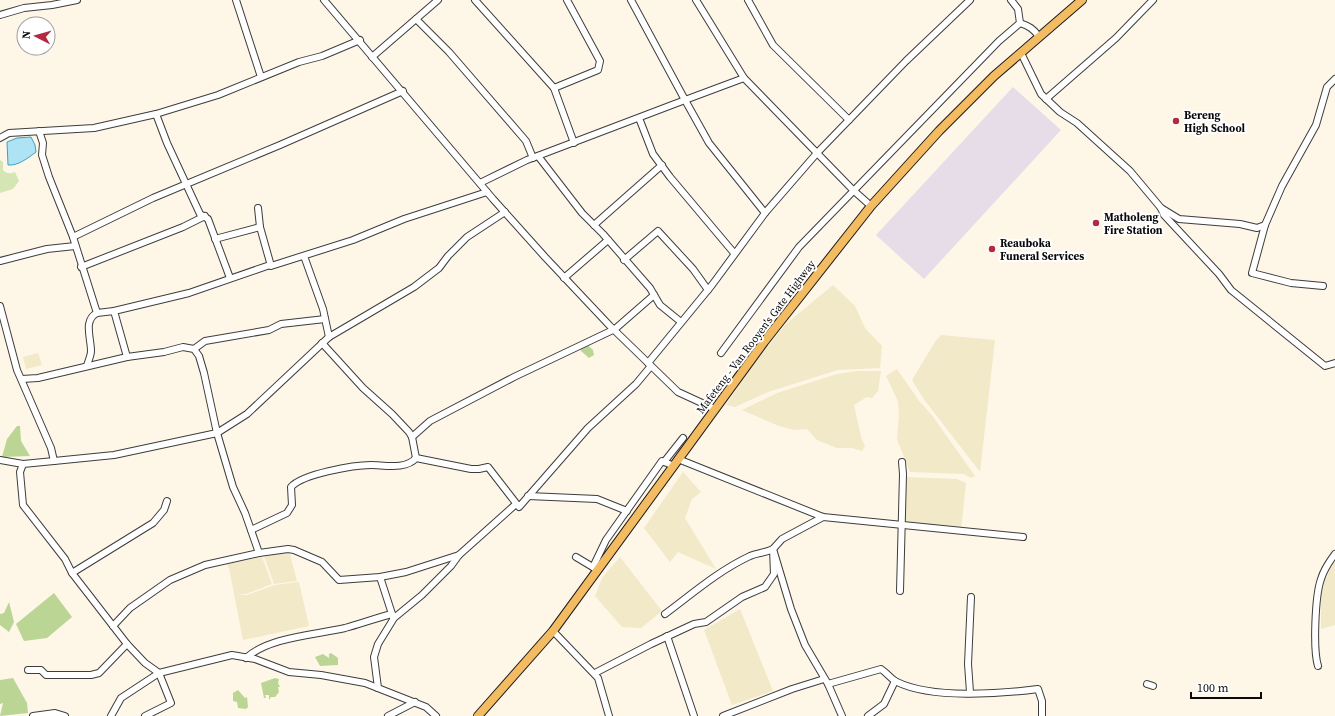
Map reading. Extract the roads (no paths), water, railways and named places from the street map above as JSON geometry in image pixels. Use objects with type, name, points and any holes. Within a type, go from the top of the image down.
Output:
[{"type":"main road","name":"Mafeteng - Van Rooyen's Gate Highway","points":[[478,716],[553,631],[595,568],[676,462],[803,290],[871,206],[939,131],[994,76],[1082,0]]},
{"type":"street","points":[[0,14],[24,8],[74,0]]},
{"type":"street","points":[[236,0],[262,77]]},
{"type":"street","points":[[324,0],[360,40],[372,57],[403,91],[487,192],[564,278],[678,392],[715,409]]},
{"type":"street","points":[[372,57],[438,0]]},
{"type":"street","points":[[475,0],[554,88],[574,142]]},
{"type":"street","points":[[554,88],[598,70],[600,67],[600,61],[567,0]]},
{"type":"street","points":[[631,0],[709,143],[765,212]]},
{"type":"street","points":[[696,0],[744,78],[853,190],[871,206]]},
{"type":"street","points":[[748,0],[773,45],[849,120]]},
{"type":"street","points":[[246,658],[255,650],[269,645],[393,616],[422,595],[451,566],[459,555],[516,504],[519,506],[588,428],[636,384],[765,212],[817,153],[906,61],[970,0]]},
{"type":"street","points":[[1011,0],[1018,9],[1020,23]]},
{"type":"street","points":[[1046,99],[1116,38],[1153,0]]},
{"type":"street","points":[[416,19],[449,52],[521,135],[536,157],[582,213],[608,240],[654,295],[660,306],[681,322]]},
{"type":"street","points":[[1020,23],[1032,28],[1039,37]]},
{"type":"street","points":[[721,353],[786,263],[853,190],[999,41],[1020,23]]},
{"type":"street","points":[[0,138],[10,133],[94,128],[156,114],[218,95],[360,40]]},
{"type":"street","points":[[1021,53],[1041,94],[1060,112],[1077,123],[1130,171],[1161,208],[1164,215],[1242,300],[1285,332],[1325,366],[1335,363]]},
{"type":"street","points":[[480,183],[536,157],[744,78]]},
{"type":"street","points":[[1323,286],[1290,284],[1252,273],[1265,225],[1282,186],[1316,125],[1327,87],[1335,79]]},
{"type":"street","points":[[73,237],[186,184],[403,91]]},
{"type":"street","points":[[156,114],[200,214],[208,219],[230,278]]},
{"type":"street","points":[[640,118],[653,154],[734,254]]},
{"type":"street","points":[[39,131],[43,143],[42,155],[49,177],[73,237],[81,267],[97,313]]},
{"type":"street","points":[[594,226],[662,165]]},
{"type":"street","points":[[87,366],[91,352],[88,326],[93,315],[97,313],[114,311],[189,293],[270,265],[271,266],[353,240],[404,219],[487,192]]},
{"type":"street","points":[[258,208],[260,227],[270,265]]},
{"type":"street","points":[[1161,208],[1180,219],[1240,224],[1257,228],[1265,225]]},
{"type":"street","points":[[0,460],[23,464],[114,455],[217,433],[247,414],[329,337],[414,287],[439,268],[448,256],[467,237],[505,212]]},
{"type":"street","points":[[81,267],[183,227],[205,216]]},
{"type":"street","points":[[216,239],[260,227]]},
{"type":"street","points":[[624,260],[658,231],[693,269],[708,290]]},
{"type":"street","points":[[564,278],[608,240]]},
{"type":"street","points":[[0,261],[47,249],[75,246]]},
{"type":"street","points":[[304,256],[325,319],[329,337]]},
{"type":"street","points":[[412,438],[430,420],[514,377],[615,329],[654,295]]},
{"type":"street","points":[[0,306],[22,380],[51,448],[54,461]]},
{"type":"street","points":[[114,311],[127,357]]},
{"type":"street","points":[[194,349],[205,341],[269,330],[281,324],[325,319]]},
{"type":"street","points":[[322,343],[363,388],[392,414],[412,438],[416,458]]},
{"type":"street","points":[[22,380],[38,378],[127,357],[164,352],[185,346],[194,349],[204,373],[217,433],[233,487],[259,553]]},
{"type":"street","points":[[576,557],[595,568],[606,540],[662,461],[664,462],[683,438]]},
{"type":"street","points":[[251,530],[287,513],[292,505],[291,486],[297,482],[314,475],[351,467],[371,465],[394,466],[413,462],[416,458]]},
{"type":"street","points":[[416,458],[471,469],[479,470],[488,467],[516,504]]},
{"type":"street","points":[[664,462],[676,462],[823,517],[1023,536]]},
{"type":"street","points":[[900,590],[902,462]]},
{"type":"street","points":[[23,464],[20,472],[23,505],[65,559],[72,573],[127,644],[145,664],[159,673],[171,703],[145,716]]},
{"type":"street","points":[[528,496],[597,499],[627,511]]},
{"type":"street","points":[[72,573],[153,523],[164,510],[167,501]]},
{"type":"street","points":[[665,614],[717,574],[751,555],[763,554],[773,549],[782,539],[823,517]]},
{"type":"street","points":[[113,626],[130,608],[170,580],[205,565],[259,553],[288,549],[294,550],[322,562],[339,580],[380,577],[406,572],[459,555]]},
{"type":"street","points":[[595,673],[667,636],[694,624],[706,622],[742,597],[765,587],[774,574],[773,549]]},
{"type":"street","points":[[773,549],[794,616],[805,645],[828,684],[842,716]]},
{"type":"street","points":[[1318,666],[1314,639],[1320,580],[1326,566],[1335,554]]},
{"type":"street","points":[[378,688],[374,657],[378,644],[393,616],[380,577]]},
{"type":"street","points":[[970,597],[968,664],[970,692]]},
{"type":"street","points":[[553,631],[595,673],[602,690],[609,716]]},
{"type":"street","points":[[667,636],[694,716]]},
{"type":"street","points":[[28,670],[41,670],[46,675],[62,676],[99,673],[127,644]]},
{"type":"street","points":[[111,716],[121,698],[159,673],[232,655],[289,672],[328,676],[365,683],[426,707],[436,716]]},
{"type":"street","points":[[828,684],[881,669],[890,674],[895,681],[935,693],[1038,689],[1042,701],[1042,716]]},
{"type":"street","points":[[723,716],[792,689],[824,679]]},
{"type":"street","points":[[868,716],[884,704],[895,681]]},
{"type":"street","points":[[388,716],[415,702]]},
{"type":"street","points":[[33,716],[55,713],[65,716]]},
{"type":"water","points":[[31,137],[35,145],[36,152],[19,163],[8,165],[7,142],[17,138]]},
{"type":"place","name":"Bereng High School","points":[[1176,121]]},
{"type":"place","name":"Matholeng Fire Station","points":[[1096,223]]},
{"type":"place","name":"Reauboka Funeral Services","points":[[992,249]]}]
